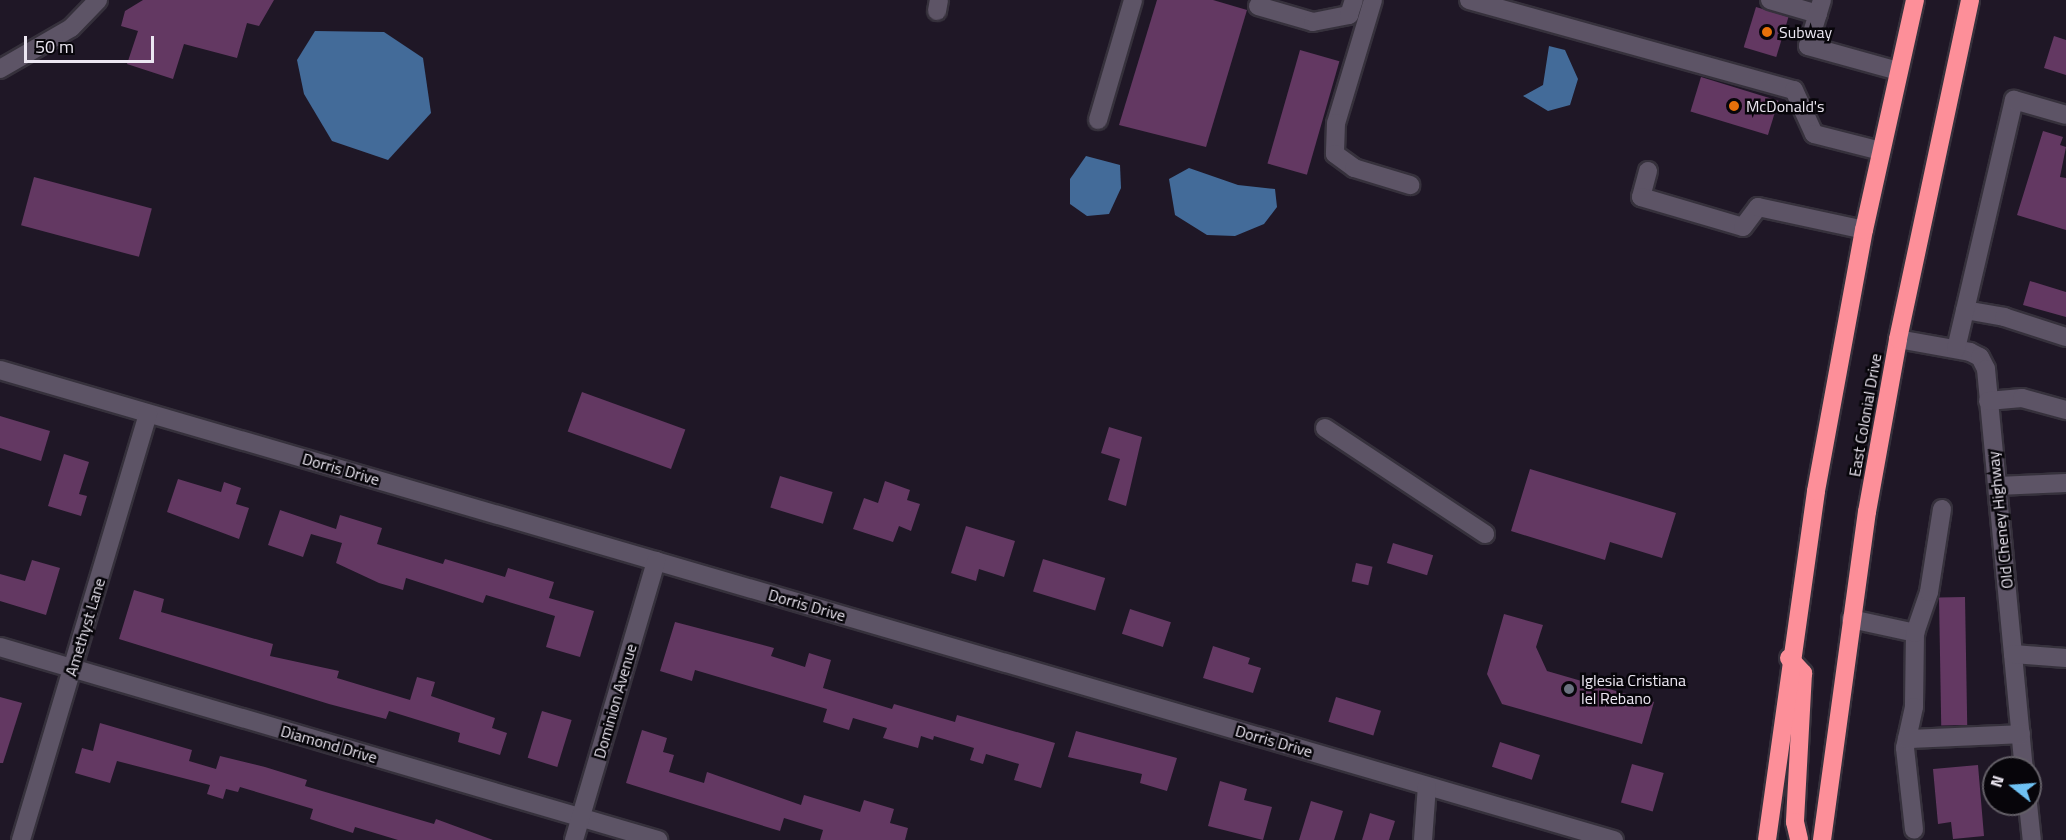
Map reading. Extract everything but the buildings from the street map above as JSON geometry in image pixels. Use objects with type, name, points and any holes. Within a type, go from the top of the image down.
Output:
[{"type":"highway","points":[[1767,840],[1789,658],[1864,230],[1915,0]]},
{"type":"highway","name":"East Colonial Drive","points":[[1822,840],[1851,620],[1898,339],[1970,0]]},
{"type":"highway","points":[[1789,658],[1803,673],[1796,822],[1799,840]]},
{"type":"street","points":[[0,69],[70,28],[99,0]]},
{"type":"street","points":[[1098,120],[1133,0]]},
{"type":"street","points":[[1258,6],[1313,22],[1349,15],[1354,0]]},
{"type":"street","points":[[1373,0],[1336,123],[1335,154],[1354,168],[1410,185]]},
{"type":"street","points":[[1469,0],[1794,90],[1815,134],[1881,151]]},
{"type":"street","points":[[1770,0],[1820,7],[1808,46],[1898,71]]},
{"type":"street","points":[[1956,349],[2014,100],[2066,115]]},
{"type":"street","points":[[1648,171],[1641,197],[1743,226],[1758,207],[1864,230]]},
{"type":"street","points":[[1965,310],[2004,316],[2066,338]]},
{"type":"street","name":"Old Cheney Highway","points":[[1898,339],[1956,349],[1980,357],[1988,401],[2024,756]]},
{"type":"street","name":"Dorris Drive","points":[[0,370],[1427,786],[1575,834],[1614,840]]},
{"type":"street","points":[[1988,401],[2022,398],[2066,410]]},
{"type":"street","name":"Amethyst Lane","points":[[21,840],[148,413]]},
{"type":"street","points":[[1325,428],[1485,534]]},
{"type":"street","points":[[1997,486],[2066,483]]},
{"type":"street","points":[[1914,830],[1907,739],[1914,707],[1914,633],[1929,592],[1942,509]]},
{"type":"street","name":"Dominion Avenue","points":[[574,840],[656,561]]},
{"type":"street","points":[[1851,620],[1914,633]]},
{"type":"street","name":"Diamond Drive","points":[[0,647],[658,840]]},
{"type":"street","points":[[2013,654],[2066,658]]},
{"type":"street","points":[[1907,739],[2021,734]]},
{"type":"street","points":[[1423,840],[1427,786]]},
{"type":"street","points":[[2029,816],[2032,840]]},
{"type":"water","points":[[315,31],[384,32],[423,58],[431,113],[388,160],[332,141],[304,94],[297,60]]},
{"type":"water","points":[[1549,46],[1565,50],[1578,79],[1570,105],[1548,111],[1523,96],[1543,85]]},
{"type":"water","points":[[1086,156],[1120,165],[1121,188],[1109,214],[1087,216],[1070,204],[1070,179]]},
{"type":"water","points":[[1189,168],[1238,185],[1275,189],[1277,207],[1264,224],[1235,236],[1207,235],[1175,215],[1169,179]]},
{"type":"place","name":"Subway","points":[[1767,32]]},
{"type":"place","name":"McDonald's","points":[[1734,106]]},
{"type":"place","name":"Iglesia Cristiana lel Rebano","points":[[1569,689]]}]
